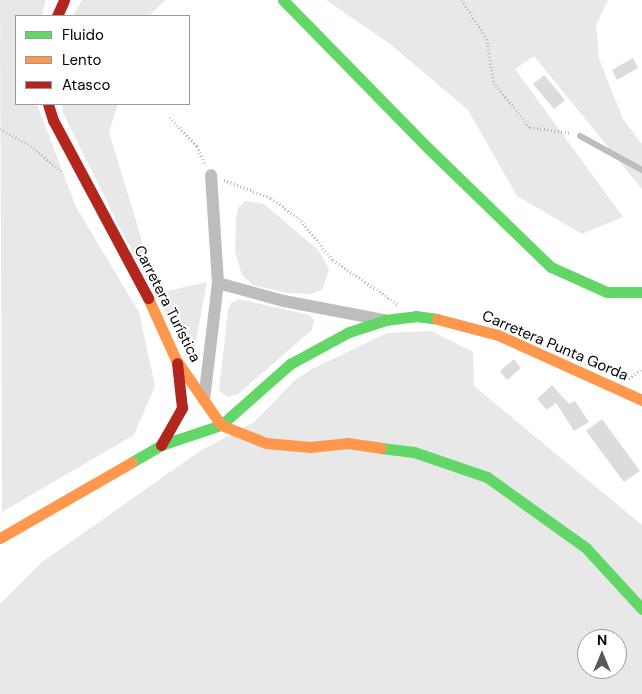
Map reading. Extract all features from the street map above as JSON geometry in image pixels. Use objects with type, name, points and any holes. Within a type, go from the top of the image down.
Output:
[{"type":"main road","points":[[57,15],[64,0]]},
{"type":"main road","points":[[283,0],[428,148],[551,267],[607,292],[642,292]]},
{"type":"main road","name":"Carretera Turística","points":[[48,105],[53,120],[157,315],[176,360],[221,425]]},
{"type":"main road","name":"Carretera Punta Gorda","points":[[221,425],[290,364],[348,332],[385,320],[416,316],[459,323],[498,335],[642,400]]},
{"type":"main road","points":[[161,445],[182,408],[176,360]]},
{"type":"main road","points":[[0,538],[161,445],[221,425],[266,442],[310,447],[347,443],[414,452],[487,476],[586,548],[642,609]]},
{"type":"street","points":[[204,400],[218,283],[211,175]]},
{"type":"street","points":[[218,283],[284,301],[385,320]]},
{"type":"lane","points":[[580,136],[642,170]]},
{"type":"path","points":[[462,0],[487,39],[494,83],[530,127],[580,136]]},
{"type":"path","points":[[170,117],[197,146],[211,175],[271,198],[299,218],[333,260],[416,316]]},
{"type":"path","points":[[0,129],[28,144],[70,177]]},
{"type":"shaded area","points":[[0,0],[46,0],[42,15],[15,15],[15,105],[37,105],[76,207],[139,312],[155,386],[134,435],[2,512]]},
{"type":"shaded area","points":[[82,0],[165,0],[150,15],[74,15]]},
{"type":"shaded area","points":[[326,0],[608,0],[596,25],[599,59],[623,119],[642,144],[642,189],[534,56],[515,69],[623,217],[582,234],[517,196],[468,110],[390,44]]},
{"type":"shaded area","points":[[62,105],[118,105],[109,132],[151,270],[163,292],[207,282],[192,362],[119,226],[63,113]]},
{"type":"shaded area","points":[[245,201],[264,204],[318,250],[329,269],[323,289],[312,294],[287,293],[253,285],[242,275],[235,252],[236,221],[238,208]]},
{"type":"shaded area","points":[[239,299],[309,315],[314,320],[312,330],[238,394],[228,397],[219,391],[228,310],[231,303]]},
{"type":"shaded area","points":[[431,331],[473,352],[474,386],[642,525],[642,694],[0,694],[0,604],[42,562],[200,451],[254,422],[294,381],[310,370],[387,333]]},
{"type":"building","points":[[633,58],[638,68],[617,80],[612,70]]},
{"type":"building","points":[[544,75],[565,100],[554,109],[533,84]]},
{"type":"building","points":[[514,359],[521,368],[507,380],[500,371]]},
{"type":"building","points":[[552,385],[569,404],[575,401],[589,422],[574,431],[556,403],[547,410],[537,399]]},
{"type":"building","points":[[602,419],[640,471],[624,482],[586,431]]},
{"type":"traffic: fast","points":[[283,0],[428,148],[551,267],[607,292],[642,292]]},
{"type":"traffic: fast","points":[[132,462],[161,445],[221,425],[290,364],[349,332],[385,320],[416,316],[437,319]]},
{"type":"traffic: fast","points":[[381,448],[414,452],[487,477],[586,548],[642,609]]},
{"type":"traffic: slow","points":[[148,298],[176,360],[221,425]]},
{"type":"traffic: slow","points":[[437,319],[498,335],[642,400]]},
{"type":"traffic: slow","points":[[221,425],[266,443],[310,447],[347,443],[381,448]]},
{"type":"traffic: slow","points":[[0,538],[132,462]]},
{"type":"traffic: jam","points":[[57,15],[64,0]]},
{"type":"traffic: jam","points":[[48,105],[53,120],[148,298]]},
{"type":"traffic: jam","points":[[161,445],[182,408],[177,363]]}]
